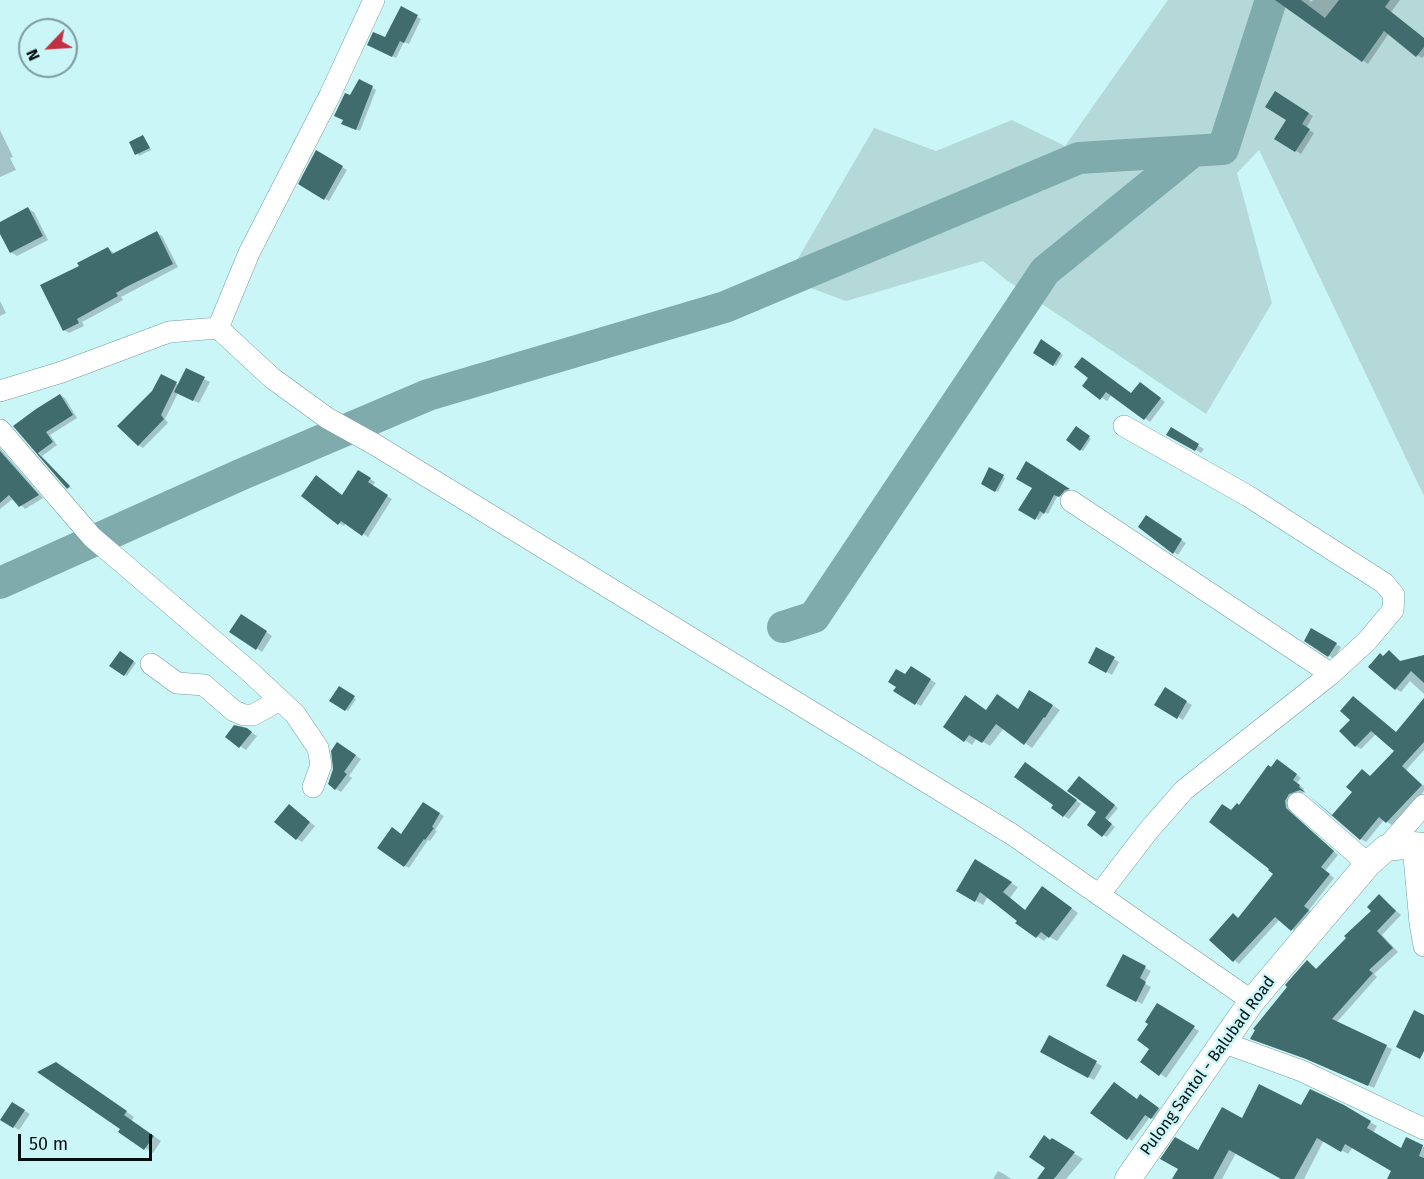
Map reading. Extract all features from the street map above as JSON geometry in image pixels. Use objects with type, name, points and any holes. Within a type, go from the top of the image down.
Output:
[{"type":"street","points":[[218,328],[249,253],[330,95],[374,0]]},
{"type":"street","points":[[0,391],[62,372],[169,332],[218,328],[272,378],[327,418],[374,444],[1013,835],[1252,1001]]},
{"type":"street","points":[[1099,894],[1148,831],[1184,790],[1331,674],[1367,641],[1392,610],[1394,596],[1384,583],[1248,496],[1124,426]]},
{"type":"street","points":[[0,430],[96,540],[295,714],[318,748],[321,765],[313,787]]},
{"type":"street","points":[[1071,501],[1331,674]]},
{"type":"street","points":[[151,664],[177,683],[204,685],[234,711],[244,716],[253,715],[280,700]]},
{"type":"street","points":[[1298,803],[1377,856],[1419,846],[1420,923],[1424,946]]},
{"type":"street","points":[[1377,856],[1424,805]]},
{"type":"street","name":"Pulong Santol - Balubad Road","points":[[1128,1179],[1252,1001],[1377,856]]},
{"type":"street","points":[[1222,1042],[1302,1071],[1424,1130]]},
{"type":"shaded area","points":[[1168,0],[1424,0],[1424,496],[1259,150],[1237,173],[1272,303],[1206,414],[1005,279],[983,261],[846,301],[786,279],[874,128],[936,151],[1012,120],[1065,146]]},
{"type":"building","points":[[1275,0],[1301,0],[1325,18],[1339,0],[1390,0],[1385,7],[1424,38],[1424,47],[1416,57],[1384,31],[1362,62]]},
{"type":"building","points":[[401,6],[418,15],[404,43],[400,41],[392,57],[367,45],[373,32],[385,37]]},
{"type":"building","points":[[359,79],[373,86],[356,130],[341,124],[343,120],[334,116],[345,93],[350,95]]},
{"type":"building","points":[[1275,91],[1309,113],[1302,124],[1310,129],[1295,152],[1274,139],[1286,120],[1265,107]]},
{"type":"building","points":[[143,135],[150,148],[135,155],[129,142]]},
{"type":"building","points":[[316,150],[343,166],[324,200],[298,184]]},
{"type":"building","points":[[28,207],[43,236],[10,253],[0,234],[0,222]]},
{"type":"building","points":[[157,231],[173,264],[116,293],[118,296],[77,319],[79,323],[63,331],[40,285],[79,266],[77,263],[108,247],[112,254]]},
{"type":"building","points":[[1041,339],[1061,353],[1053,366],[1033,353]]},
{"type":"building","points":[[1082,357],[1131,393],[1140,382],[1161,398],[1144,420],[1106,392],[1100,400],[1082,386],[1088,378],[1074,367]]},
{"type":"building","points":[[186,368],[205,377],[193,401],[174,392]]},
{"type":"building","points":[[161,374],[177,382],[161,415],[164,419],[138,446],[117,426],[152,391]]},
{"type":"building","points":[[60,394],[73,415],[46,432],[53,442],[38,453],[70,486],[67,489],[13,426]]},
{"type":"building","points":[[1076,426],[1090,436],[1080,451],[1066,440]]},
{"type":"building","points":[[1171,427],[1199,444],[1195,451],[1166,435]]},
{"type":"building","points":[[0,451],[39,495],[19,507],[9,495],[0,503]]},
{"type":"building","points":[[1026,461],[1070,489],[1065,490],[1059,497],[1054,495],[1044,514],[1040,511],[1035,520],[1018,510],[1032,488],[1016,479]]},
{"type":"building","points":[[989,467],[1004,475],[995,492],[981,484]]},
{"type":"building","points":[[358,470],[371,478],[368,482],[388,495],[362,536],[341,521],[338,525],[301,496],[316,475],[342,495]]},
{"type":"building","points":[[1146,515],[1182,539],[1173,554],[1138,527]]},
{"type":"building","points":[[241,614],[267,631],[256,650],[229,632]]},
{"type":"building","points":[[1311,628],[1337,643],[1328,657],[1304,641]]},
{"type":"building","points":[[1096,647],[1115,657],[1106,673],[1088,663]]},
{"type":"building","points":[[1389,650],[1400,661],[1424,655],[1424,683],[1411,671],[1395,690],[1368,667],[1380,653],[1383,656]]},
{"type":"building","points":[[120,651],[134,661],[124,676],[109,666]]},
{"type":"building","points":[[911,666],[931,679],[915,705],[893,691],[896,687],[888,682],[896,669],[905,674]]},
{"type":"building","points":[[339,686],[355,696],[345,711],[329,701]]},
{"type":"building","points":[[1165,687],[1187,701],[1177,719],[1154,705]]},
{"type":"building","points":[[1029,690],[1053,705],[1024,745],[996,724],[982,743],[969,735],[964,742],[943,727],[965,695],[986,710],[997,694],[1018,709]]},
{"type":"building","points":[[1353,696],[1396,732],[1424,698],[1424,742],[1402,766],[1422,785],[1386,823],[1379,817],[1360,840],[1307,794],[1332,815],[1352,792],[1346,787],[1362,769],[1370,776],[1394,751],[1371,731],[1355,747],[1339,731],[1350,720],[1340,711]]},
{"type":"building","points":[[234,725],[247,728],[252,732],[239,748],[225,737]]},
{"type":"building","points":[[337,742],[356,755],[344,772],[347,774],[335,790],[328,784],[333,769],[331,751]]},
{"type":"building","points":[[1277,759],[1297,774],[1293,780],[1306,793],[1300,790],[1289,794],[1285,801],[1286,808],[1334,851],[1321,867],[1330,874],[1304,906],[1309,910],[1291,931],[1275,917],[1233,962],[1209,940],[1233,913],[1238,918],[1273,874],[1209,822],[1222,804],[1231,810],[1237,803],[1239,805],[1268,765],[1271,767]]},
{"type":"building","points":[[1025,762],[1077,800],[1063,817],[1051,808],[1053,805],[1014,777]]},
{"type":"building","points":[[1079,776],[1115,805],[1105,818],[1112,824],[1102,837],[1087,825],[1096,812],[1067,791]]},
{"type":"building","points":[[423,802],[440,813],[432,827],[434,828],[404,867],[377,848],[392,827],[401,834]]},
{"type":"building","points":[[289,804],[310,822],[296,840],[274,822]]},
{"type":"building","points":[[975,859],[1012,882],[1003,892],[1025,910],[1042,886],[1072,908],[1049,938],[1041,932],[1036,938],[980,892],[975,902],[956,891]]},
{"type":"building","points":[[1379,894],[1396,911],[1377,931],[1393,948],[1369,970],[1373,973],[1332,1019],[1387,1045],[1368,1086],[1306,1059],[1250,1039],[1255,1030],[1253,1029],[1287,987],[1285,985],[1307,960],[1316,969],[1346,938],[1344,936],[1371,911],[1367,907]]},
{"type":"building","points":[[1123,954],[1146,966],[1140,978],[1146,982],[1136,1002],[1106,986]]},
{"type":"building","points":[[1157,1003],[1195,1026],[1159,1076],[1140,1062],[1149,1049],[1137,1040],[1148,1024],[1145,1022]]},
{"type":"building","points":[[1414,1010],[1424,1015],[1424,1051],[1420,1059],[1396,1047]]},
{"type":"building","points":[[1049,1035],[1097,1061],[1088,1078],[1040,1052]]},
{"type":"building","points":[[56,1062],[127,1111],[124,1115],[154,1136],[144,1150],[118,1132],[120,1129],[37,1072]]},
{"type":"building","points":[[1114,1082],[1137,1099],[1140,1094],[1159,1108],[1151,1119],[1145,1115],[1127,1140],[1090,1113]]},
{"type":"building","points":[[1259,1084],[1301,1105],[1310,1089],[1371,1121],[1367,1128],[1401,1148],[1406,1137],[1423,1145],[1419,1156],[1424,1158],[1424,1179],[1387,1179],[1391,1171],[1345,1144],[1341,1152],[1317,1138],[1294,1179],[1281,1179],[1229,1150],[1213,1179],[1172,1179],[1178,1169],[1160,1159],[1175,1137],[1198,1150],[1222,1107],[1242,1118]]},
{"type":"building","points":[[12,1102],[25,1110],[13,1128],[0,1120]]},
{"type":"building","points":[[1044,1135],[1075,1152],[1054,1179],[1037,1179],[1045,1168],[1029,1157]]},
{"type":"waterway","points":[[0,583],[240,475],[428,395],[725,307],[1079,158],[1223,149],[1271,0]]},
{"type":"waterway","points":[[783,627],[814,617],[1045,271],[1193,151]]}]
